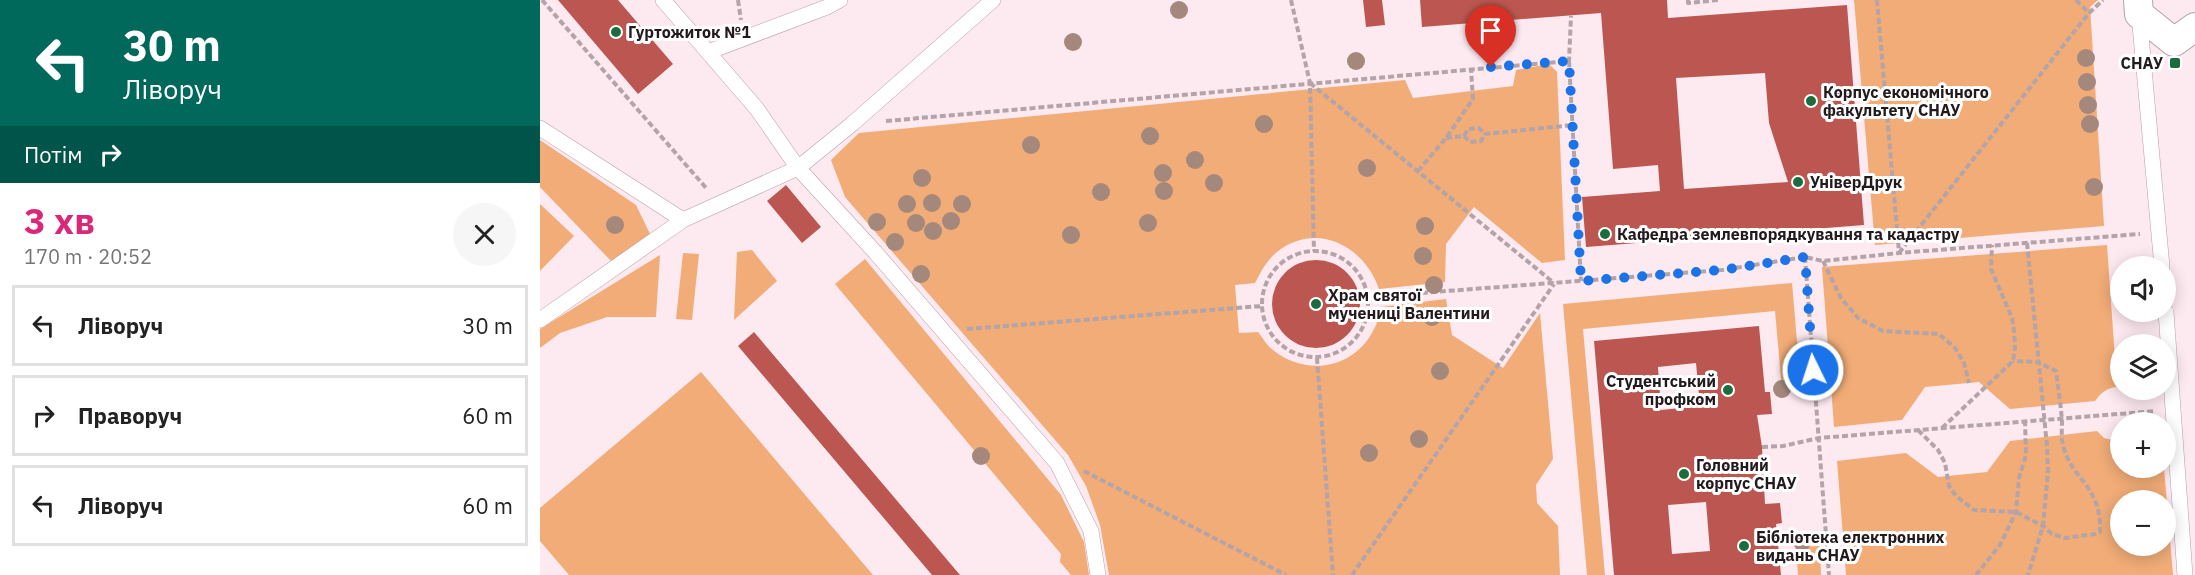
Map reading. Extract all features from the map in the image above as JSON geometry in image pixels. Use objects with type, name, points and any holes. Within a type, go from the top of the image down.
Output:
[{"type":"street","points":[[2139,7],[2174,42],[2195,27]]},
{"type":"lane","points":[[663,0],[757,109],[798,168],[875,252],[1057,463],[1091,531],[1098,575]]},
{"type":"lane","points":[[708,52],[840,0]]},
{"type":"lane","points":[[540,320],[683,220],[798,168],[852,124],[993,0]]},
{"type":"lane","points":[[2139,7],[2161,256]]},
{"type":"lane","points":[[540,128],[683,220]]},
{"type":"lane","points":[[2167,322],[2185,575]]},
{"type":"path","points":[[542,0],[719,203]]},
{"type":"path","points":[[1291,0],[1310,83],[1314,251]]},
{"type":"path","points":[[1688,0],[1688,3],[1718,0]]},
{"type":"path","points":[[1877,0],[1899,253]]},
{"type":"path","points":[[2076,0],[2089,14]]},
{"type":"path","points":[[1899,253],[2089,14],[2103,0]]},
{"type":"path","points":[[1571,16],[1569,61],[1581,281]]},
{"type":"path","points":[[852,124],[1569,61]]},
{"type":"path","points":[[1418,171],[1446,138],[1473,99],[1471,69]]},
{"type":"path","points":[[1310,83],[1555,283]]},
{"type":"path","points":[[1485,134],[1573,125]]},
{"type":"path","points":[[1464,136],[1468,129],[1479,128],[1485,134]]},
{"type":"path","points":[[1464,136],[1470,142],[1481,141],[1485,134]]},
{"type":"path","points":[[1446,138],[1464,136]]},
{"type":"path","points":[[1368,297],[1722,270],[1805,257],[1823,261],[2159,232]]},
{"type":"path","points":[[2027,243],[2037,362],[2048,446],[2043,526],[2028,575]]},
{"type":"path","points":[[1941,428],[2013,361],[2016,346],[2012,318],[1991,269],[1992,245]]},
{"type":"path","points":[[1314,251],[1330,253],[1344,260],[1364,282],[1368,297],[1368,312],[1356,339],[1344,349],[1331,355],[1317,357],[1300,355],[1285,348],[1273,336],[1265,322],[1262,306],[1264,289],[1272,274],[1283,262],[1314,251]]},
{"type":"path","points":[[1805,257],[1829,575]]},
{"type":"path","points":[[1823,261],[1841,298],[1858,318],[1883,332],[1939,334],[1955,348],[1964,363],[1970,383]]},
{"type":"path","points":[[1352,575],[1555,283]]},
{"type":"path","points":[[942,331],[1262,306]]},
{"type":"path","points":[[1317,357],[1333,575]]},
{"type":"path","points":[[1918,430],[1938,450],[1945,463],[1948,486],[1964,504],[1974,510],[2016,512],[2043,526],[2052,534],[2065,538],[2100,532],[2099,508],[2094,495],[2062,444],[2062,419],[2056,371],[2037,362],[2013,361]]},
{"type":"path","points":[[1762,447],[1783,446],[1819,438],[2174,410]]},
{"type":"path","points":[[1976,575],[2000,545],[2016,512],[2019,478],[2026,455],[2025,421]]},
{"type":"path","points":[[1057,463],[1084,471],[1286,575]]},
{"type":"shaded area","points":[[1854,0],[2098,0],[2090,7],[2104,226],[1875,245]]},
{"type":"shaded area","points":[[1549,64],[1557,72],[1565,260],[1542,263],[1474,207],[1446,244],[1445,282],[1379,289],[1373,275],[1354,252],[1328,239],[1313,238],[1299,240],[1279,250],[1267,263],[1255,283],[1235,285],[1239,333],[1258,332],[1271,348],[1286,358],[1300,364],[1314,366],[1329,365],[1355,353],[1366,342],[1375,327],[1380,307],[1446,299],[1452,335],[1503,368],[1540,313],[1553,459],[1536,485],[1537,503],[1558,526],[1560,575],[1109,575],[1100,525],[1086,486],[1068,455],[845,197],[831,160],[859,133],[1405,80],[1413,98],[1513,86],[1516,70]]},
{"type":"shaded area","points":[[540,140],[636,205],[651,236],[612,262],[540,187]]},
{"type":"shaded area","points":[[540,204],[574,236],[540,271]]},
{"type":"shaded area","points":[[2107,245],[2110,322],[2112,322],[2113,334],[2110,334],[2110,388],[2095,401],[2010,409],[1979,382],[1925,387],[1902,420],[1834,427],[1822,267]]},
{"type":"shaded area","points":[[752,250],[777,281],[734,320],[737,252]]},
{"type":"shaded area","points":[[683,253],[699,254],[692,320],[676,319]]},
{"type":"shaded area","points":[[660,255],[656,317],[607,317],[560,333],[540,348],[540,329]]},
{"type":"shaded area","points":[[865,259],[1061,495],[1084,542],[1089,575],[1071,575],[1060,562],[1061,554],[835,284]]},
{"type":"shaded area","points":[[1792,283],[1801,387],[1782,389],[1775,311],[1583,329],[1605,575],[1587,575],[1563,304]]},
{"type":"shaded area","points":[[701,372],[873,575],[569,575],[540,541],[540,508]]},
{"type":"shaded area","points":[[2097,431],[2104,438],[2110,439],[2110,478],[2165,478],[2166,490],[2110,490],[2110,556],[2171,556],[2173,575],[1846,575],[1837,461],[1906,453],[1938,477],[1987,472],[2010,441]]},
{"type":"shaded area","points":[[1820,546],[1821,575],[1798,575],[1796,547]]},
{"type":"building","name":"Гуртожиток №1","points":[[558,0],[618,0],[673,64],[638,94]]},
{"type":"building","points":[[1363,0],[1382,0],[1385,25],[1366,27]]},
{"type":"building","name":"Корпус економічного факультету СНАУ","points":[[1420,0],[1667,0],[1668,18],[1847,5],[1864,225],[1586,247],[1582,197],[1660,191],[1658,165],[1613,169],[1601,13],[1422,27]],"holes":[[[1765,73],[1769,123],[1788,182],[1684,189],[1676,78]]]},
{"type":"building","points":[[786,185],[821,227],[802,243],[767,201]]},
{"type":"building","name":"Храм святої мучениці Валентини","points":[[1316,260],[1341,267],[1353,279],[1360,304],[1353,329],[1341,341],[1316,348],[1291,341],[1279,329],[1272,304],[1279,279],[1291,267]]},
{"type":"building","name":"Головний корпус СНАУ","points":[[1759,326],[1765,392],[1770,392],[1772,414],[1757,415],[1762,447],[1765,504],[1780,503],[1782,523],[1776,524],[1781,575],[1614,575],[1594,341]],"holes":[[[1696,363],[1700,406],[1661,410],[1658,367]],[[1706,502],[1710,551],[1672,554],[1668,505]]]},
{"type":"building","points":[[754,332],[960,575],[932,575],[738,346]]},
{"type":"place","name":"Гуртожиток №1","points":[[616,32]]},
{"type":"place","name":"СНАУ","points":[[2175,63]]},
{"type":"place","name":"Корпус економічного факультету СНАУ","points":[[1811,101]]},
{"type":"place","name":"УніверДрук","points":[[1798,182]]},
{"type":"place","name":"Кафедра землевпорядкування та кадастру","points":[[1605,234]]},
{"type":"place","name":"Храм святої мучениці Валентини","points":[[1316,304]]},
{"type":"place","name":"Студентський профком","points":[[1728,390]]},
{"type":"place","name":"Головний корпус СНАУ","points":[[1684,474]]},
{"type":"place","name":"Бібліотека електронних видань СНАУ","points":[[1744,546]]},
{"type":"route","points":[[1491,67],[1569,61],[1581,281],[1722,270],[1805,257],[1813,370]]}]
